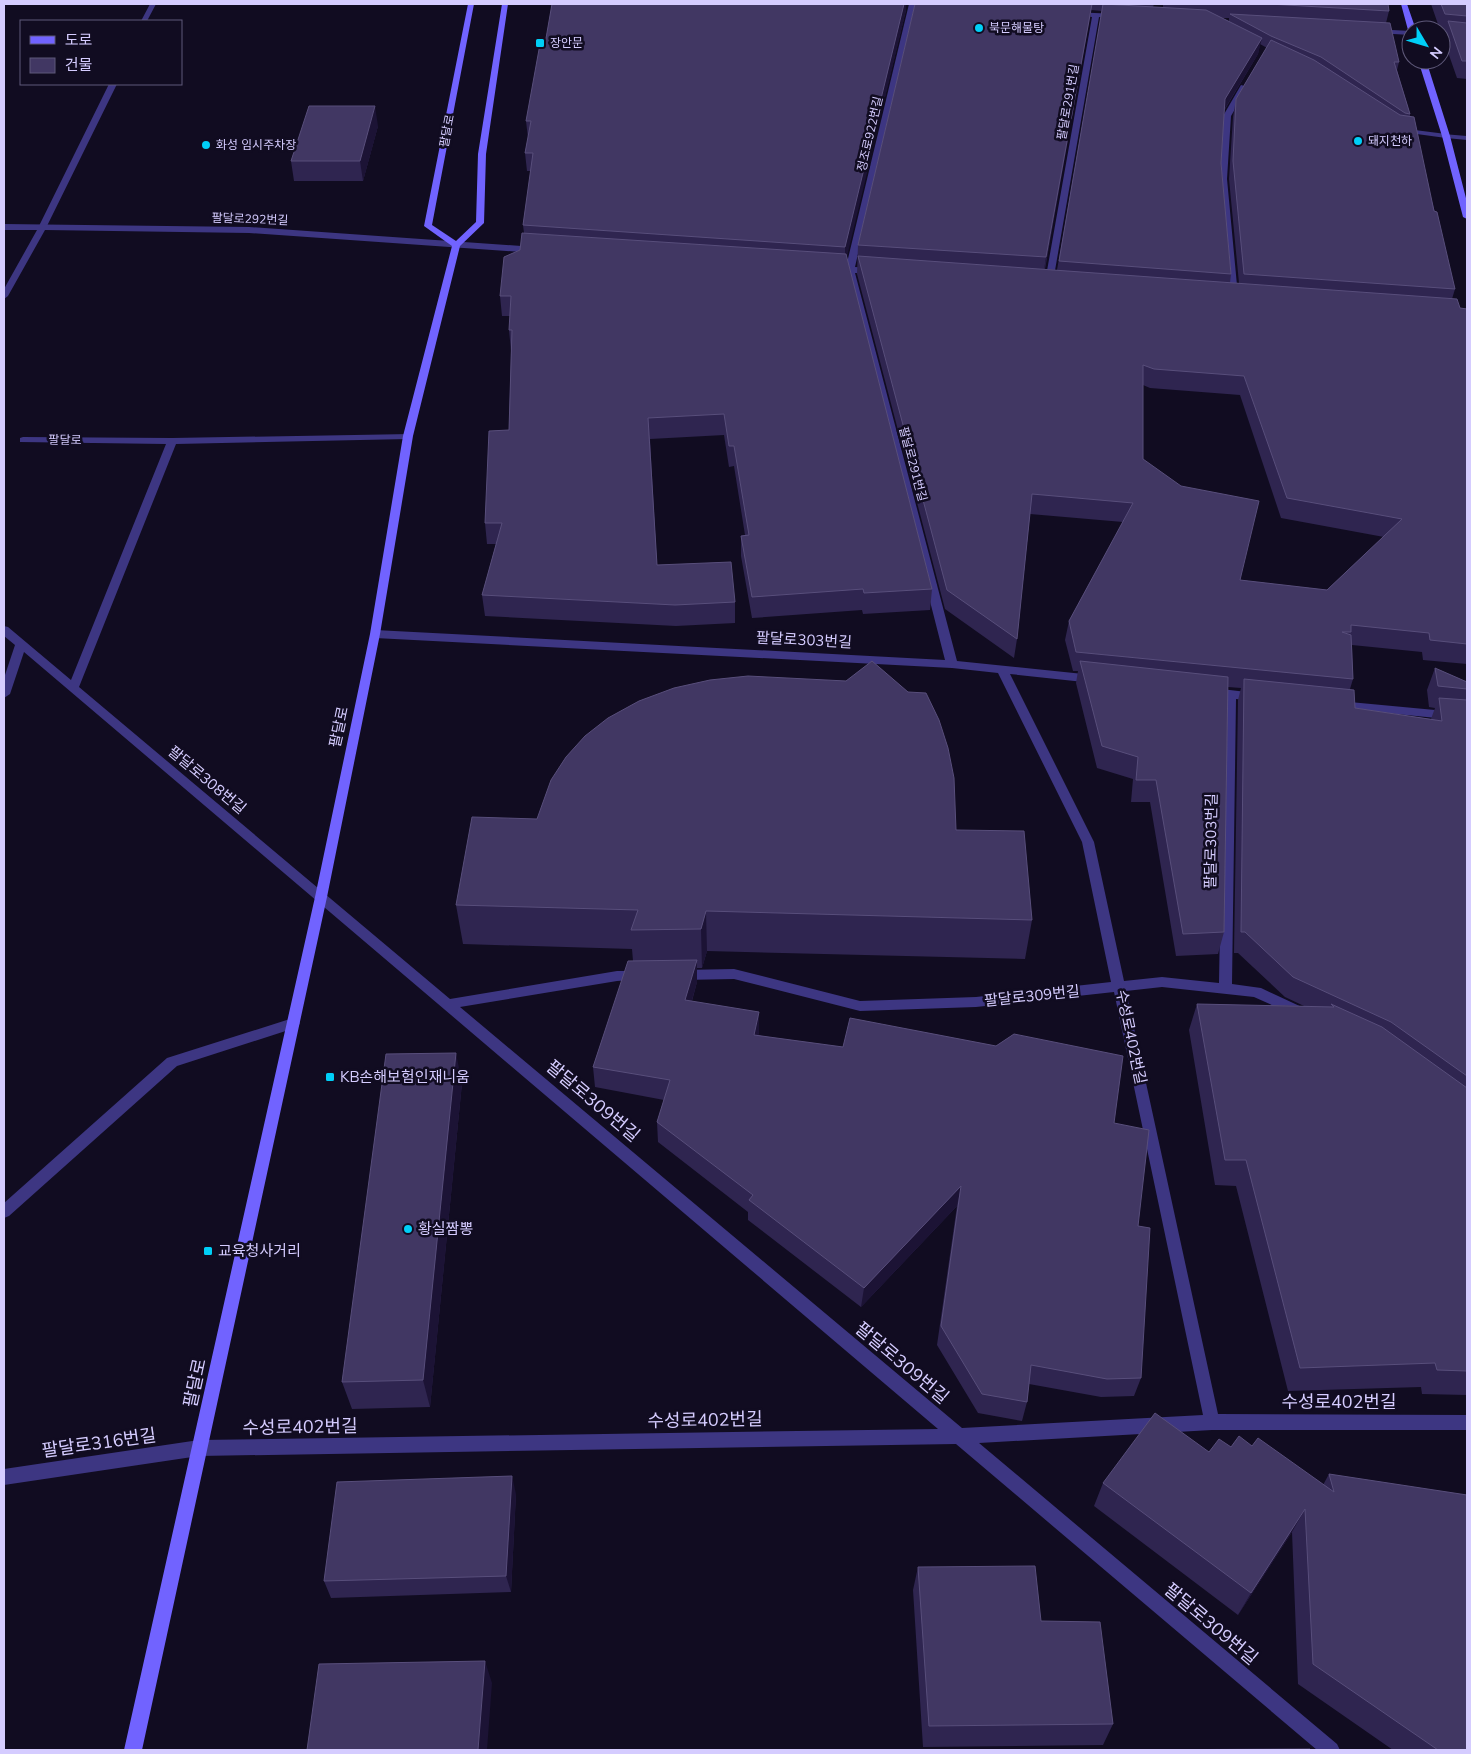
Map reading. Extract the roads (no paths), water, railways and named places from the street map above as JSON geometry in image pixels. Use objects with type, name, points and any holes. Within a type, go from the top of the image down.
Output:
[{"type":"main road","name":"팔달로","points":[[133,1750],[321,897],[375,634],[408,436],[456,246],[428,226],[471,4]]},
{"type":"main road","points":[[456,246],[480,223],[482,154],[506,4]]},
{"type":"main road","points":[[1404,4],[1409,20]]},
{"type":"main road","points":[[1425,70],[1446,136],[1467,217]]},
{"type":"street","points":[[145,20],[153,4]]},
{"type":"street","points":[[909,5],[921,6]]},
{"type":"street","name":"정조로922번길","points":[[850,270],[909,5]]},
{"type":"street","points":[[1067,14],[1122,16]]},
{"type":"street","name":"팔달로291번길","points":[[1049,282],[1096,15]]},
{"type":"street","points":[[1372,30],[1401,31]]},
{"type":"street","points":[[1451,35],[1467,36]]},
{"type":"street","points":[[1234,296],[1223,179],[1227,116],[1251,76]]},
{"type":"street","points":[[4,296],[42,228],[113,85]]},
{"type":"street","points":[[1392,124],[1399,129],[1467,138]]},
{"type":"street","name":"팔달로292번길","points":[[4,227],[250,230],[456,246]]},
{"type":"street","points":[[456,246],[545,251]]},
{"type":"street","points":[[820,268],[880,272]]},
{"type":"street","name":"팔달로291번길","points":[[850,270],[952,664]]},
{"type":"street","points":[[1039,281],[1059,283]]},
{"type":"street","points":[[1224,296],[1243,297]]},
{"type":"street","name":"팔달로","points":[[23,440],[172,441],[408,436]]},
{"type":"street","points":[[73,688],[172,441]]},
{"type":"street","name":"팔달로308번길","points":[[4,630],[321,897]]},
{"type":"street","name":"팔달로303번길","points":[[375,634],[952,664],[1101,680]]},
{"type":"street","points":[[4,694],[21,644]]},
{"type":"street","name":"수성로402번길","points":[[1002,669],[1088,842],[1212,1422]]},
{"type":"street","points":[[1200,691],[1269,698]]},
{"type":"street","name":"팔달로303번길","points":[[1225,988],[1230,694]]},
{"type":"street","points":[[1329,704],[1467,717]]},
{"type":"street","name":"팔달로309번길","points":[[321,897],[1331,1750]]},
{"type":"street","name":"팔달로309번길","points":[[449,1004],[617,976],[734,974],[860,1006],[976,1002],[1162,982],[1256,992],[1316,1020]]},
{"type":"street","points":[[4,1212],[172,1062],[293,1023]]},
{"type":"street","name":"수성로402번길","points":[[200,1448],[960,1436],[1212,1422],[1467,1422]]},
{"type":"street","name":"팔달로316번길","points":[[4,1477],[200,1448]]},
{"type":"place","name":"북문해물탕","points":[[979,28]]},
{"type":"place","name":"장안문","points":[[540,43]]},
{"type":"place","name":"돼지천하","points":[[1358,141]]},
{"type":"place","name":"화성 임시주차장","points":[[206,145]]},
{"type":"place","name":"KB손해보험인재니움","points":[[330,1077]]},
{"type":"place","name":"황실짬뽕","points":[[408,1229]]},
{"type":"place","name":"교육청사거리","points":[[208,1251]]}]
